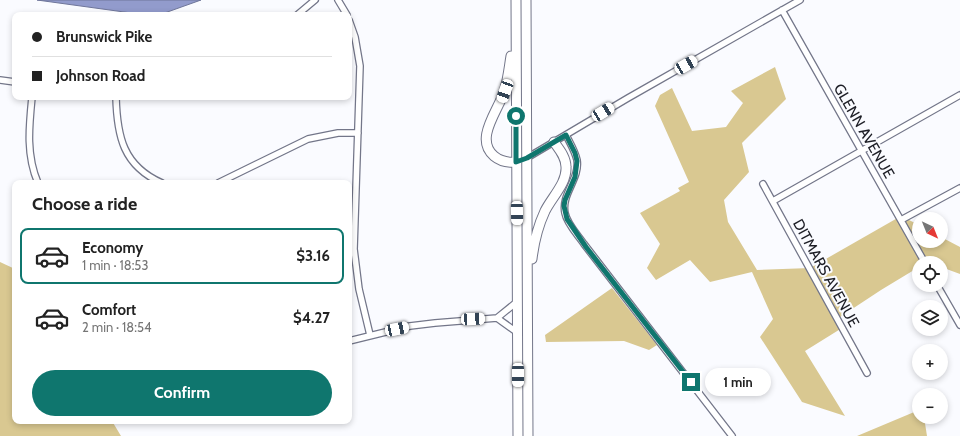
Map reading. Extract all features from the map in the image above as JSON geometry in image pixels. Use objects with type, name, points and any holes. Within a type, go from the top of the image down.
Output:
[{"type":"main road","points":[[516,0],[518,436]]},
{"type":"main road","points":[[526,0],[528,436]]},
{"type":"main road","points":[[516,22],[505,91],[485,137],[488,149],[492,155],[503,161],[511,163],[516,162]]},
{"type":"main road","points":[[528,288],[535,241],[540,224],[564,178],[566,171],[564,158],[554,142]]},
{"type":"street","points":[[301,12],[315,0]]},
{"type":"street","points":[[338,0],[345,12]]},
{"type":"street","points":[[516,162],[527,158],[800,0]]},
{"type":"street","name":"GLENN AVENUE","points":[[782,10],[921,256]]},
{"type":"street","points":[[352,28],[360,66],[352,238],[359,289],[370,335]]},
{"type":"street","points":[[0,80],[12,82]]},
{"type":"street","points":[[773,201],[960,95]]},
{"type":"street","points":[[32,100],[29,148],[37,180]]},
{"type":"street","points":[[116,100],[119,133],[128,154],[142,171],[156,180]]},
{"type":"street","points":[[224,180],[295,144],[308,139],[338,133],[358,133]]},
{"type":"street","points":[[566,135],[575,153],[577,161],[575,177],[565,200],[564,206],[567,219],[586,247],[732,436]]},
{"type":"street","name":"DITMARS AVENUE","points":[[763,184],[867,373]]},
{"type":"street","points":[[901,220],[960,188]]},
{"type":"street","points":[[941,292],[960,326]]},
{"type":"street","points":[[352,340],[410,326],[435,322],[497,318],[518,301]]},
{"type":"street","points":[[497,318],[518,333]]},
{"type":"shaded area","points":[[775,67],[786,99],[742,143],[749,172],[724,200],[728,222],[757,270],[810,268],[901,216],[912,222],[912,248],[948,248],[948,241],[960,247],[960,274],[948,270],[948,256],[912,256],[912,271],[837,319],[842,328],[805,351],[845,416],[802,402],[760,337],[773,319],[752,272],[710,282],[690,260],[656,280],[647,268],[660,244],[640,213],[680,191],[678,188],[689,182],[655,106],[660,95],[672,88],[692,131],[726,127],[743,103],[731,91]]},
{"type":"shaded area","points":[[0,262],[12,268],[12,424],[114,424],[121,436],[0,436]]},
{"type":"shaded area","points":[[612,288],[657,345],[649,350],[624,341],[546,342],[545,335]]},
{"type":"shaded area","points":[[912,413],[912,424],[925,424],[927,436],[857,436]]},
{"type":"water","points":[[37,0],[201,0],[167,12],[124,12]]},
{"type":"route","points":[[516,116],[516,162],[527,158],[566,135],[575,153],[577,161],[575,177],[565,200],[564,206],[567,219],[586,247],[691,382]]}]
